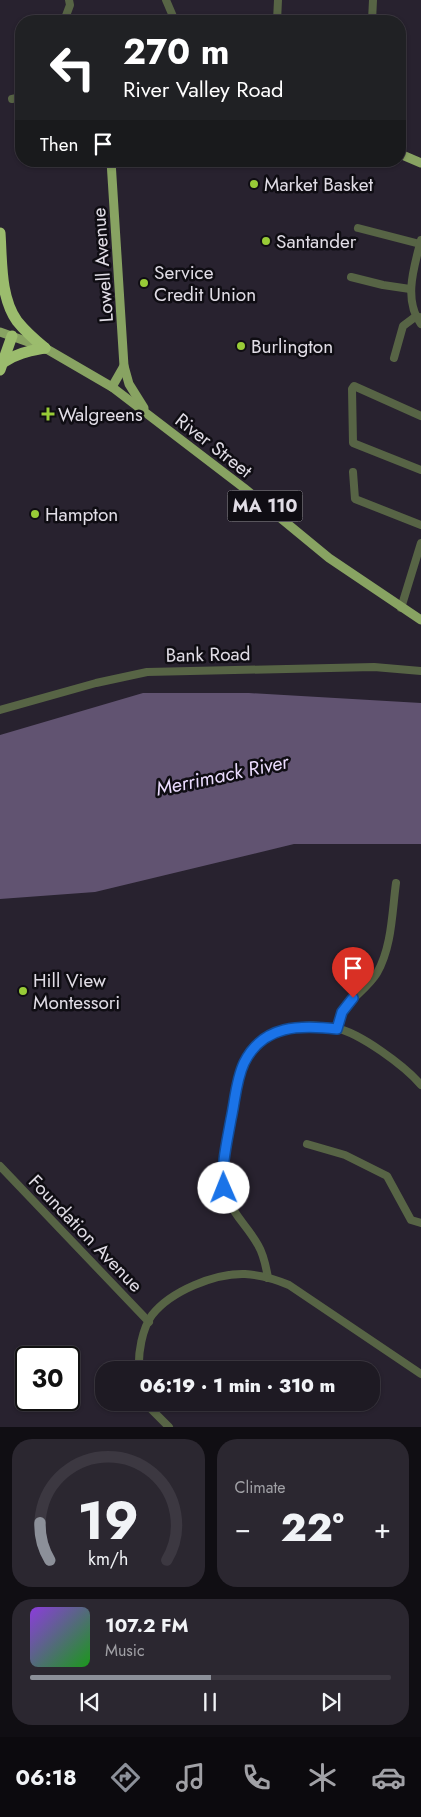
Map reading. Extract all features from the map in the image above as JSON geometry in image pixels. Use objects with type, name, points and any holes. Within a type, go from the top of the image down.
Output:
[{"type":"highway","points":[[0,233],[4,282],[10,308],[16,320],[45,348]]},
{"type":"highway","points":[[0,299],[4,282]]},
{"type":"highway","points":[[2,366],[12,336]]},
{"type":"highway","points":[[2,366],[13,356],[26,351],[45,348]]},
{"type":"main road","points":[[406,157],[421,163]]},
{"type":"main road","name":"Lowell Avenue","points":[[111,167],[124,366],[129,384],[145,411]]},
{"type":"main road","name":"River Street","points":[[0,332],[45,348],[112,387],[244,488],[330,558],[421,620]]},
{"type":"main road","points":[[112,387],[124,366]]},
{"type":"street","points":[[66,15],[70,0]]},
{"type":"street","points":[[166,0],[172,15]]},
{"type":"street","points":[[277,15],[278,0]]},
{"type":"street","points":[[372,15],[373,0]]},
{"type":"street","points":[[358,228],[421,242],[411,292],[421,324]]},
{"type":"street","points":[[351,277],[411,292],[421,297]]},
{"type":"street","points":[[394,358],[403,326],[418,317]]},
{"type":"street","points":[[421,416],[354,386],[351,393],[353,443],[421,470]]},
{"type":"street","points":[[353,472],[355,499],[421,525]]},
{"type":"street","points":[[402,608],[421,543]]},
{"type":"street","name":"Bank Road","points":[[0,710],[96,682],[147,672],[374,667],[421,671]]},
{"type":"street","points":[[337,1029],[342,1012],[353,998],[367,986],[376,974],[385,955],[396,883]]},
{"type":"street","points":[[268,1278],[263,1255],[232,1210],[226,1194],[222,1173],[237,1088],[244,1063],[255,1048],[267,1037],[288,1028],[306,1026],[337,1029],[360,1039],[387,1056],[412,1075],[421,1085]]},
{"type":"street","points":[[306,1144],[345,1155],[387,1176],[411,1220],[421,1223]]},
{"type":"street","name":"Foundation Avenue","points":[[0,1166],[149,1322]]},
{"type":"street","points":[[139,1361],[140,1350],[152,1315],[170,1300],[196,1284],[210,1279],[244,1274],[268,1278],[289,1285],[308,1296],[421,1374]]},
{"type":"street","points":[[153,1411],[169,1427]]},
{"type":"water","name":"Merrimack River","points":[[143,693],[249,693],[421,703],[421,844],[294,844],[95,892],[0,899],[0,735]]},
{"type":"place","name":"Market Basket","points":[[254,184]]},
{"type":"place","name":"Santander","points":[[266,241]]},
{"type":"place","name":"Service Credit Union","points":[[144,283]]},
{"type":"place","name":"Burlington","points":[[241,346]]},
{"type":"place","name":"Walgreens","points":[[48,414]]},
{"type":"place","name":"Hampton","points":[[35,514]]},
{"type":"place","name":"Hill View Montessori","points":[[23,991]]},
{"type":"route","points":[[224,1188],[222,1173],[237,1088],[244,1063],[255,1048],[267,1037],[288,1028],[306,1026],[337,1029],[342,1012],[353,998]]}]
